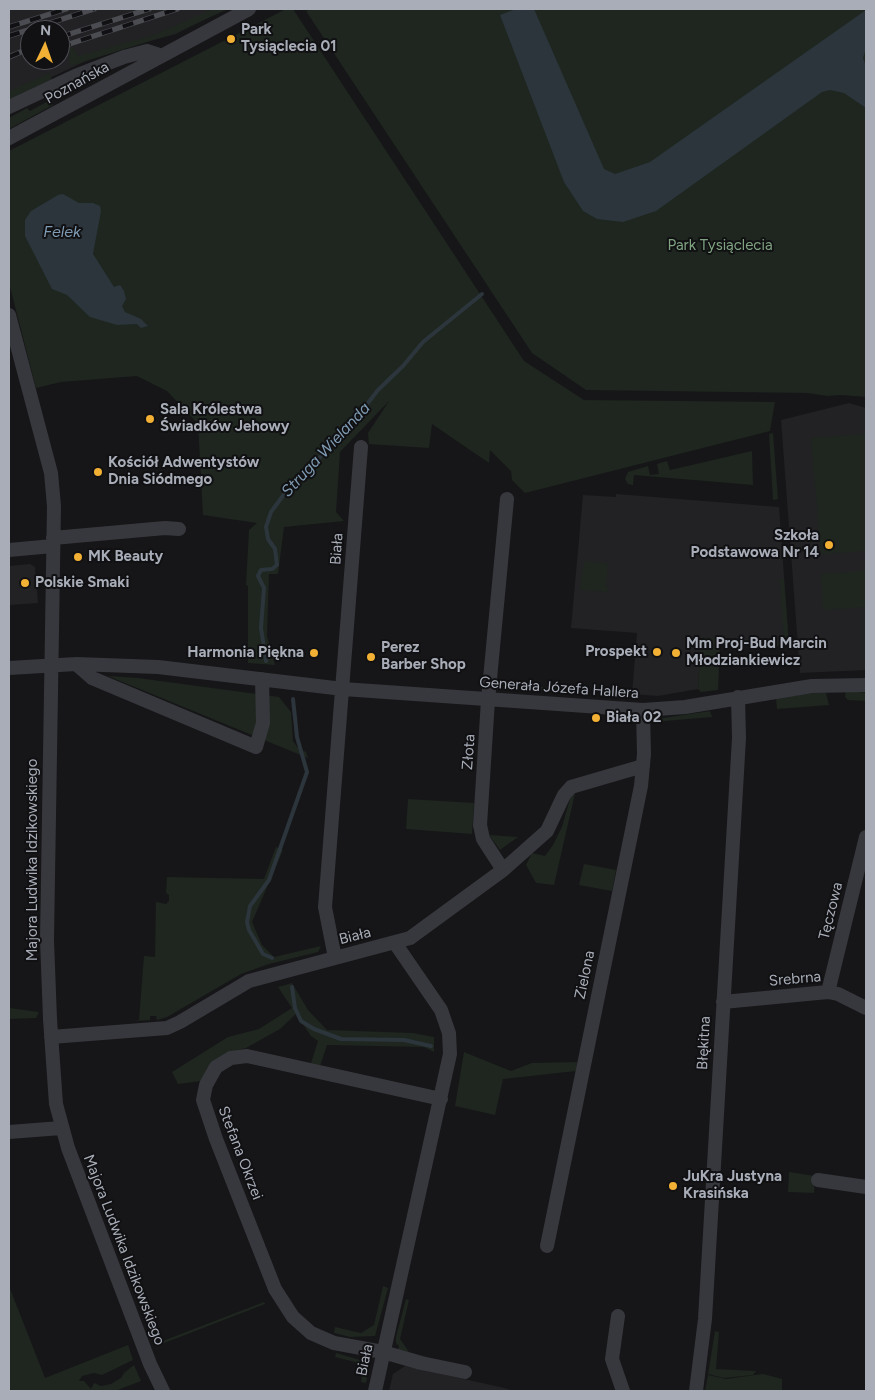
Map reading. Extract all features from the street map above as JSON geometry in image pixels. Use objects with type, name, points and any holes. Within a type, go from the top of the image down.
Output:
[{"type":"street","name":"Poznańska","points":[[9,138],[159,55],[249,9]]},
{"type":"street","points":[[9,107],[75,76],[124,57],[147,51],[159,55]]},
{"type":"street","name":"Majora Ludwika Idzikowskiego","points":[[9,316],[51,473],[53,542],[52,665],[47,940],[55,1093],[61,1128],[150,1364],[163,1391]]},
{"type":"street","name":"Biała","points":[[361,447],[325,910],[335,958],[395,943],[432,996],[448,1028],[450,1054],[442,1099],[375,1391]]},
{"type":"street","name":"Złota","points":[[503,870],[483,839],[480,828],[488,700],[507,500]]},
{"type":"street","points":[[9,550],[53,542],[165,528],[179,529]]},
{"type":"street","points":[[76,664],[81,671],[92,678],[256,747],[263,723],[262,679]]},
{"type":"street","name":"Generała Józefa Hallera","points":[[9,668],[76,664],[158,667],[343,689],[643,710],[685,707],[812,686],[866,685]]},
{"type":"street","name":"Błękitna","points":[[696,1391],[705,1319],[739,738],[738,697]]},
{"type":"street","name":"Zielona","points":[[547,1246],[643,766],[643,710]]},
{"type":"street","points":[[395,943],[414,935],[503,870],[550,828],[562,799],[571,787],[643,766]]},
{"type":"street","name":"Tęczowa","points":[[828,992],[866,837]]},
{"type":"street","points":[[51,1037],[167,1028],[249,981],[335,958]]},
{"type":"street","name":"Srebrna","points":[[723,1002],[828,992],[838,994],[866,1008]]},
{"type":"street","name":"Stefana Okrzei","points":[[442,1099],[247,1056],[231,1058],[219,1064],[211,1074],[204,1092],[206,1112],[281,1302],[300,1325],[316,1335],[349,1347],[383,1352],[465,1372]]},
{"type":"street","points":[[9,1132],[61,1128]]},
{"type":"street","points":[[818,1180],[866,1187]]},
{"type":"street","points":[[618,1316],[612,1360],[622,1391]]},
{"type":"shaded area","points":[[9,9],[224,9],[176,34],[101,54],[70,68],[70,20],[20,20],[20,70],[67,70],[9,97]]},
{"type":"shaded area","name":"Szkoła Podstawowa Nr 14","points":[[849,403],[866,408],[866,670],[800,673],[781,420]]},
{"type":"shaded area","points":[[616,494],[779,507],[789,645],[701,638],[698,689],[658,696],[632,694],[637,633],[571,628],[583,495],[616,497]]},
{"type":"shaded area","points":[[30,564],[35,567],[38,603],[9,605],[9,566]]},
{"type":"shaded area","points":[[405,1366],[515,1391],[389,1391],[393,1374]]},
{"type":"green space","points":[[213,9],[228,9],[176,33],[70,66],[70,47],[72,46],[78,56],[154,35]]},
{"type":"green space","points":[[286,9],[293,9],[524,361],[584,400],[775,402],[770,431],[525,493],[512,480],[511,471],[490,450],[489,463],[432,424],[429,448],[369,444],[368,433],[389,401],[340,452],[336,512],[344,521],[284,527],[278,574],[269,574],[267,636],[275,665],[248,663],[248,586],[246,585],[249,530],[257,523],[203,515],[198,424],[167,391],[137,376],[61,382],[36,388],[9,283],[9,151]]},
{"type":"green space","name":"Park Tysiąclecia","points":[[312,9],[866,9],[866,397],[828,396],[807,393],[586,390],[532,353],[306,11]]},
{"type":"green space","points":[[50,73],[52,81],[9,102],[9,91]]},
{"type":"green space","points":[[50,100],[53,105],[9,129],[9,118],[27,108],[30,111]]},
{"type":"green space","points":[[773,433],[778,499],[773,500],[769,434]]},
{"type":"green space","points":[[866,434],[866,551],[821,554],[811,438]]},
{"type":"green space","points":[[752,451],[753,485],[634,475],[633,485],[628,484],[625,479],[628,472],[648,466],[650,475],[659,474],[657,464],[667,461],[670,470]]},
{"type":"green space","points":[[584,561],[608,564],[606,586],[609,588],[608,592],[580,590]]},
{"type":"green space","points":[[866,571],[866,607],[823,610],[821,574]]},
{"type":"green space","points":[[780,579],[784,579],[789,647],[720,642],[718,690],[701,692],[698,689],[701,637],[784,643]]},
{"type":"green space","points":[[108,676],[138,678],[279,697],[291,712],[293,741],[298,748],[306,752],[308,758]]},
{"type":"green space","points":[[499,683],[565,689],[565,692],[499,687]]},
{"type":"green space","points":[[846,690],[866,693],[866,701],[848,700],[845,697]]},
{"type":"green space","points":[[826,693],[829,705],[777,709],[776,698]]},
{"type":"green space","points":[[710,711],[712,717],[653,722],[663,718]]},
{"type":"green space","points":[[576,789],[554,885],[536,883],[526,865],[532,853],[545,856],[553,845],[562,827],[571,795]]},
{"type":"green space","points":[[408,799],[474,803],[472,834],[406,829]]},
{"type":"green space","points":[[489,835],[518,837],[500,850]]},
{"type":"green space","points":[[276,847],[283,850],[252,922],[262,945],[274,957],[321,946],[318,952],[269,964],[241,974],[167,1017],[157,1020],[156,1016],[150,1016],[150,1020],[134,1021],[139,1020],[144,956],[155,957],[156,902],[166,904],[169,901],[169,895],[166,893],[167,877],[264,879]]},
{"type":"green space","points":[[584,864],[616,870],[612,891],[579,885]]},
{"type":"green space","points":[[292,983],[308,1010],[327,1030],[413,1033],[434,1037],[434,1052],[424,1047],[327,1045],[320,1066],[311,1063],[318,1041],[311,1036],[296,1014],[280,1029],[246,1048],[235,1051],[201,1081],[178,1084],[172,1072],[228,1037],[259,1029],[292,1008],[278,987]]},
{"type":"green space","points":[[9,1008],[39,1012],[36,1018],[9,1019]]},
{"type":"green space","points":[[464,1052],[511,1071],[532,1063],[577,1062],[576,1071],[503,1079],[495,1115],[455,1106]]},
{"type":"green space","points":[[789,1172],[815,1176],[814,1193],[788,1192]]},
{"type":"green space","points":[[9,1286],[45,1378],[128,1345],[133,1360],[102,1375],[94,1373],[82,1376],[79,1381],[84,1381],[91,1389],[94,1383],[101,1386],[111,1384],[121,1378],[134,1365],[141,1381],[115,1391],[9,1391]]},
{"type":"green space","points":[[383,1286],[388,1288],[375,1336],[350,1337],[334,1333],[335,1327],[361,1333],[374,1325]]},
{"type":"green space","points":[[406,1299],[409,1300],[400,1339],[409,1352],[427,1357],[426,1360],[397,1352],[399,1346],[396,1343],[396,1337]]},
{"type":"green space","points":[[264,1302],[265,1304],[159,1345],[156,1346],[155,1344]]},
{"type":"green space","points":[[715,1331],[719,1332],[716,1369],[756,1371],[753,1375],[724,1378],[708,1374]]},
{"type":"green space","points":[[336,1353],[367,1362],[369,1367],[366,1383],[361,1382],[362,1375],[355,1362],[335,1357]]},
{"type":"green space","points":[[763,1374],[782,1379],[782,1391],[705,1391],[708,1375],[726,1379]]},
{"type":"water","points":[[516,9],[534,9],[604,169],[615,174],[650,162],[866,10],[866,48],[863,58],[866,67],[866,108],[844,93],[830,90],[822,92],[656,211],[623,222],[597,219],[583,211],[564,182],[500,15]]},
{"type":"water","name":"Felek","points":[[63,194],[79,203],[93,203],[100,206],[101,211],[93,254],[114,287],[120,285],[124,291],[126,299],[122,306],[125,312],[141,319],[148,326],[141,328],[137,324],[117,325],[90,317],[67,295],[52,289],[25,236],[25,220],[31,211]]},
{"type":"waterway","name":"Struga Wielanda","points":[[266,661],[261,628],[264,588],[258,576],[261,570],[272,569],[277,565],[275,549],[268,539],[266,527],[271,512],[293,482],[308,470],[354,421],[378,390],[403,366],[423,342],[482,294]]},
{"type":"waterway","name":"Struga Wielanda","points":[[272,958],[263,954],[249,930],[247,922],[250,906],[269,880],[307,772],[297,737],[293,699]]},
{"type":"waterway","name":"Struga Wielanda","points":[[292,987],[295,1008],[301,1021],[314,1029],[341,1039],[404,1040],[431,1046]]},
{"type":"railway","points":[[9,27],[66,9]]},
{"type":"railway","points":[[9,36],[94,9]]},
{"type":"railway","points":[[70,34],[149,9]]},
{"type":"railway","points":[[70,44],[177,9]]},
{"type":"railway","points":[[9,57],[20,52]]},
{"type":"place","name":"Park Tysiąclecia 01","points":[[231,39]]},
{"type":"place","name":"Sala Królestwa Świadków Jehowy","points":[[150,419]]},
{"type":"place","name":"Kościół Adwentystów Dnia Siódmego","points":[[98,472]]},
{"type":"place","name":"Szkoła Podstawowa Nr 14","points":[[829,545]]},
{"type":"place","name":"MK Beauty","points":[[78,557]]},
{"type":"place","name":"Polskie Smaki","points":[[25,583]]},
{"type":"place","name":"Prospekt","points":[[657,652]]},
{"type":"place","name":"Harmonia Piękna","points":[[314,653]]},
{"type":"place","name":"Mm Proj-Bud Marcin Młodziankiewicz","points":[[676,653]]},
{"type":"place","name":"Perez Barber Shop","points":[[371,657]]},
{"type":"place","name":"Biała 02","points":[[596,718]]},
{"type":"place","name":"JuKra Justyna Krasińska","points":[[673,1186]]}]
